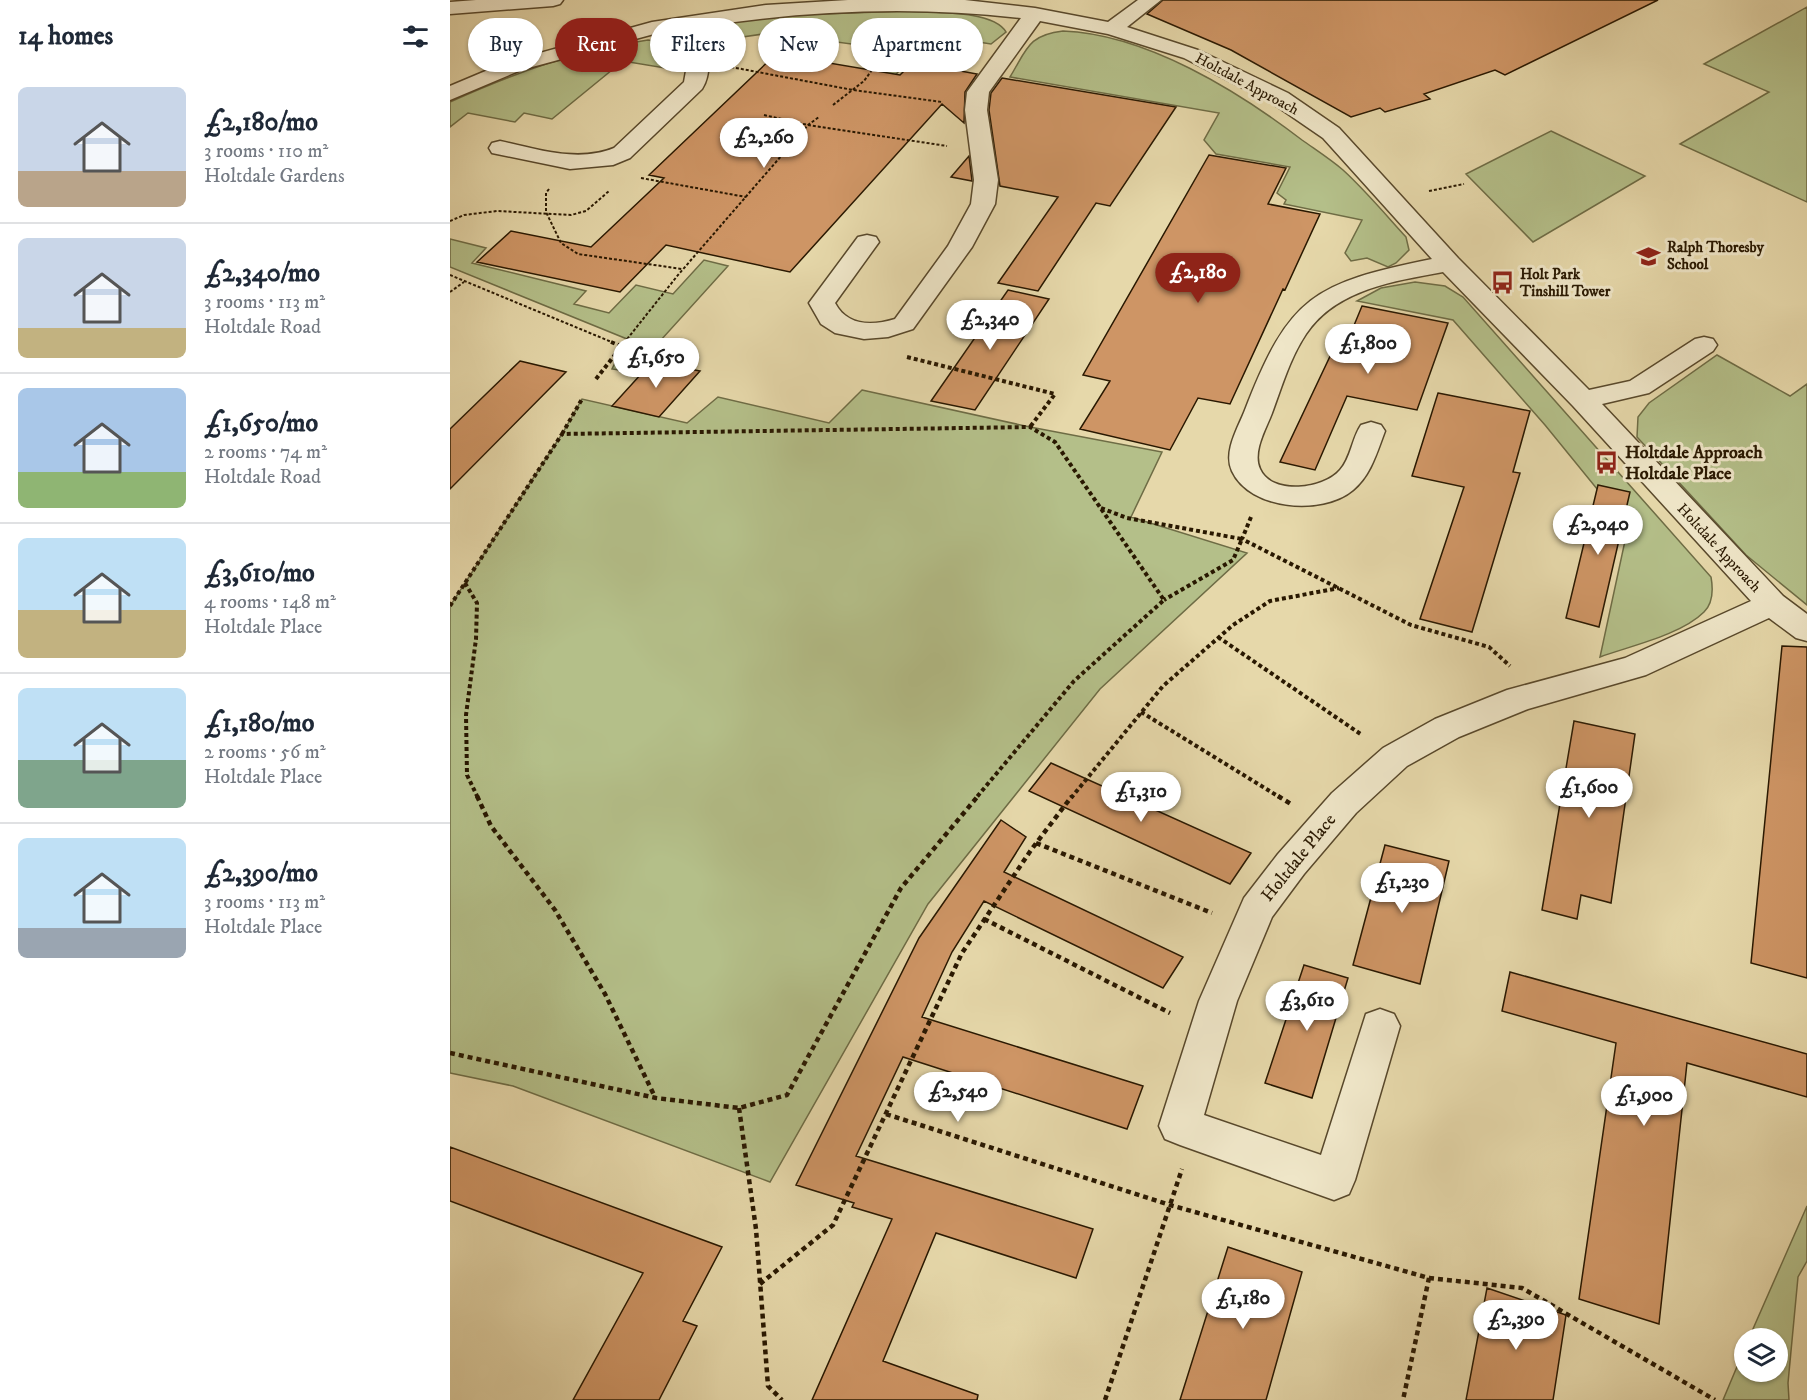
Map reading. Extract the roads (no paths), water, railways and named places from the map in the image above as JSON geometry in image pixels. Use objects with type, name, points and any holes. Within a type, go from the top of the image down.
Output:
[{"type":"street","points":[[450,8],[553,0]]},
{"type":"street","points":[[1112,29],[1150,0]]},
{"type":"street","name":"Holtdale Approach","points":[[712,18],[865,3],[964,6],[1035,14],[1112,29],[1206,60],[1280,98],[1331,133],[1449,263],[1582,400],[1772,604],[1807,630]]},
{"type":"street","points":[[867,242],[822,303],[825,311],[830,319],[844,327],[864,331],[888,329],[904,324],[960,247],[983,204],[986,180],[976,107],[978,92],[1035,14]]},
{"type":"street","name":"Holtdale Approach","points":[[450,93],[514,66],[650,29]]},
{"type":"street","points":[[500,148],[570,162],[605,160],[622,153],[694,84],[696,72]]},
{"type":"street","points":[[1371,431],[1350,477],[1335,490],[1311,497],[1283,495],[1264,488],[1247,473],[1242,457],[1270,377],[1295,334],[1313,310],[1344,291],[1382,277],[1449,263]]},
{"type":"street","points":[[1582,400],[1639,387],[1704,345]]},
{"type":"street","name":"Holtdale Place","points":[[1380,1026],[1334,1180],[1180,1126],[1218,1001],[1249,928],[1264,900],[1291,864],[1344,803],[1395,757],[1447,728],[1519,699],[1635,667],[1772,604]]},
{"type":"place","name":"Ralph Thoresby School","points":[[1649,256]]},
{"type":"place","name":"Holt Park Tinshill Tower","points":[[1502,283]]},
{"type":"place","name":"Holtdale Approach Holtdale Place","points":[[1607,463]]}]
